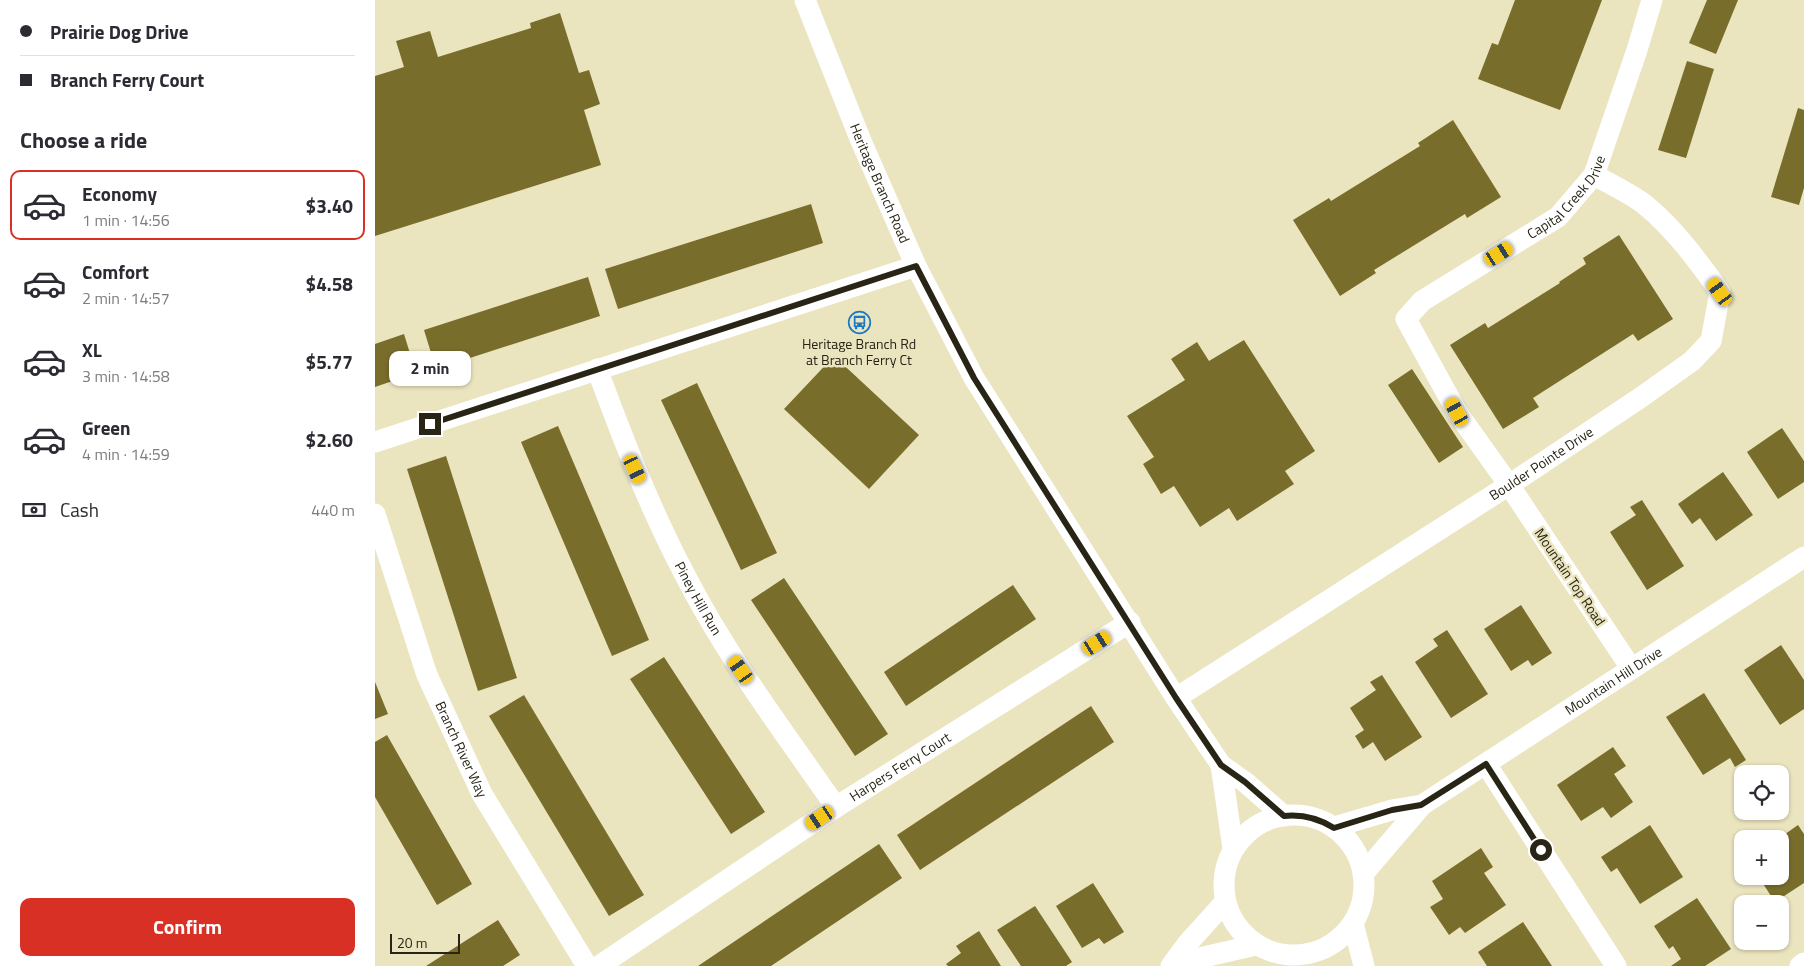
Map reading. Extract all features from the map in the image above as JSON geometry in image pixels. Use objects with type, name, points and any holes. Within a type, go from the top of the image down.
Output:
[{"type":"street","name":"Heritage Branch Road","points":[[805,0],[861,141],[916,266],[974,378],[1130,622],[1176,698],[1221,765],[1245,782],[1284,816]]},
{"type":"street","name":"Capital Creek Drive","points":[[1509,485],[1457,412],[1406,319],[1422,301],[1558,217],[1594,175],[1652,0]]},
{"type":"street","name":"Boulder Pointe Drive","points":[[1176,698],[1509,485],[1685,366],[1711,341],[1720,292],[1694,257],[1649,209],[1594,175]]},
{"type":"street","points":[[375,442],[916,266]]},
{"type":"street","name":"Piney Hill Run","points":[[597,370],[635,469],[685,576],[731,655],[836,808]]},
{"type":"street","name":"Mountain Top Road","points":[[1509,485],[1631,668]]},
{"type":"street","name":"Branch River Way","points":[[375,514],[427,675],[482,794],[587,966]]},
{"type":"street","name":"Mountain Hill Drive","points":[[1363,874],[1421,805],[1804,557]]},
{"type":"street","name":"Harpers Ferry Court","points":[[599,966],[836,808],[1130,622]]},
{"type":"street","points":[[1486,764],[1616,966]]},
{"type":"street","name":"Heritage Branch Road","points":[[1221,765],[1233,849]]},
{"type":"street","name":"Mountain Hill Drive","points":[[1334,828],[1392,810],[1421,805]]},
{"type":"street","points":[[1284,816],[1310,817],[1323,821],[1334,828],[1348,840],[1358,856],[1363,874],[1364,891],[1360,908],[1353,923],[1339,939],[1309,960],[1278,954],[1256,945],[1242,934],[1232,919],[1225,902],[1223,884],[1226,866],[1233,849],[1246,833],[1264,822],[1284,816]]},
{"type":"street","points":[[1172,965],[1188,943],[1225,902]]},
{"type":"street","points":[[1353,923],[1364,966]]},
{"type":"street","points":[[1172,965],[1256,945]]},
{"type":"street","points":[[1800,966],[1804,963]]},
{"type":"building","points":[[1515,0],[1602,0],[1560,110],[1478,79],[1492,43],[1498,45]]},
{"type":"building","points":[[1707,0],[1738,0],[1716,54],[1689,43]]},
{"type":"building","points":[[560,13],[579,73],[589,70],[600,104],[584,110],[601,165],[375,236],[375,76],[404,67],[396,41],[430,31],[438,57],[531,28],[530,23]]},
{"type":"building","points":[[1687,61],[1714,69],[1686,158],[1658,150]]},
{"type":"building","points":[[1798,108],[1804,110],[1804,188],[1799,205],[1771,197]]},
{"type":"building","points":[[1453,120],[1501,197],[1467,218],[1465,214],[1374,270],[1376,273],[1340,296],[1293,220],[1329,198],[1331,201],[1420,146],[1418,143]]},
{"type":"building","points":[[811,204],[823,243],[618,309],[605,269]]},
{"type":"building","points":[[1619,235],[1673,319],[1638,341],[1633,334],[1533,398],[1539,407],[1503,429],[1450,345],[1485,323],[1488,328],[1560,283],[1586,264],[1583,258]]},
{"type":"building","points":[[588,277],[600,316],[436,369],[424,330]]},
{"type":"building","points":[[404,334],[416,373],[375,387],[375,344]]},
{"type":"building","points":[[1244,340],[1315,451],[1285,471],[1294,484],[1237,521],[1229,508],[1200,527],[1174,486],[1161,494],[1143,464],[1154,457],[1127,416],[1185,380],[1171,359],[1197,342],[1209,361]]},
{"type":"building","points":[[834,356],[919,435],[869,489],[784,409]]},
{"type":"building","points":[[1412,369],[1463,447],[1439,463],[1388,385]]},
{"type":"building","points":[[697,383],[777,553],[741,570],[661,400]]},
{"type":"building","points":[[558,426],[649,640],[612,656],[521,442]]},
{"type":"building","points":[[1782,428],[1804,461],[1804,482],[1778,499],[1747,452]]},
{"type":"building","points":[[446,456],[517,678],[478,691],[407,469]]},
{"type":"building","points":[[1723,472],[1753,515],[1716,541],[1700,518],[1692,524],[1678,504]]},
{"type":"building","points":[[1642,500],[1684,566],[1647,590],[1610,532],[1636,515],[1630,507]]},
{"type":"building","points":[[784,578],[888,734],[855,756],[751,600]]},
{"type":"building","points":[[1013,585],[1036,619],[906,706],[884,672]]},
{"type":"building","points":[[1521,605],[1552,653],[1532,666],[1528,660],[1511,671],[1484,629]]},
{"type":"building","points":[[1447,630],[1488,694],[1451,718],[1415,662],[1438,646],[1433,639]]},
{"type":"building","points":[[1781,645],[1804,680],[1804,709],[1780,725],[1744,670]]},
{"type":"building","points":[[664,657],[765,812],[731,834],[630,679]]},
{"type":"building","points":[[1382,675],[1422,737],[1385,761],[1373,742],[1363,749],[1355,736],[1364,730],[1350,708],[1376,690],[1370,682]]},
{"type":"building","points":[[375,682],[388,714],[375,719]]},
{"type":"building","points":[[1704,693],[1746,760],[1734,765],[1730,758],[1703,775],[1666,717]]},
{"type":"building","points":[[524,695],[644,895],[609,916],[489,716]]},
{"type":"building","points":[[1091,706],[1114,742],[920,870],[897,835]]},
{"type":"building","points":[[387,735],[472,884],[437,905],[375,797],[375,742]]},
{"type":"building","points":[[1613,747],[1626,766],[1614,774],[1633,802],[1611,818],[1603,807],[1581,821],[1557,785]]},
{"type":"building","points":[[1650,825],[1683,877],[1640,904],[1617,868],[1611,872],[1601,857]]},
{"type":"building","points":[[1798,825],[1804,834],[1804,883],[1786,895],[1770,895],[1764,885],[1789,885],[1789,831]]},
{"type":"building","points":[[879,844],[902,878],[771,966],[698,966]]},
{"type":"building","points":[[1481,848],[1493,867],[1484,873],[1506,905],[1465,933],[1460,927],[1449,935],[1430,907],[1443,899],[1432,881]]},
{"type":"building","points":[[1093,883],[1124,932],[1104,944],[1099,938],[1082,948],[1056,906]]},
{"type":"building","points":[[1697,898],[1731,949],[1705,966],[1671,966],[1681,959],[1673,946],[1669,949],[1654,926]]},
{"type":"building","points":[[1035,906],[1072,962],[1066,966],[1021,966],[997,930]]},
{"type":"building","points":[[498,920],[520,955],[503,966],[426,966]]},
{"type":"building","points":[[1523,922],[1552,966],[1487,966],[1478,952]]},
{"type":"building","points":[[979,931],[1001,966],[948,966],[946,964],[961,953],[956,946]]},
{"type":"place","name":"Heritage Branch Rd at Branch Ferry Ct","points":[[859,322]]},
{"type":"route","points":[[430,424],[916,266],[974,378],[1130,622],[1176,698],[1221,765],[1245,782],[1284,816],[1310,817],[1323,821],[1334,828],[1392,810],[1421,805],[1486,764],[1541,850]]}]
